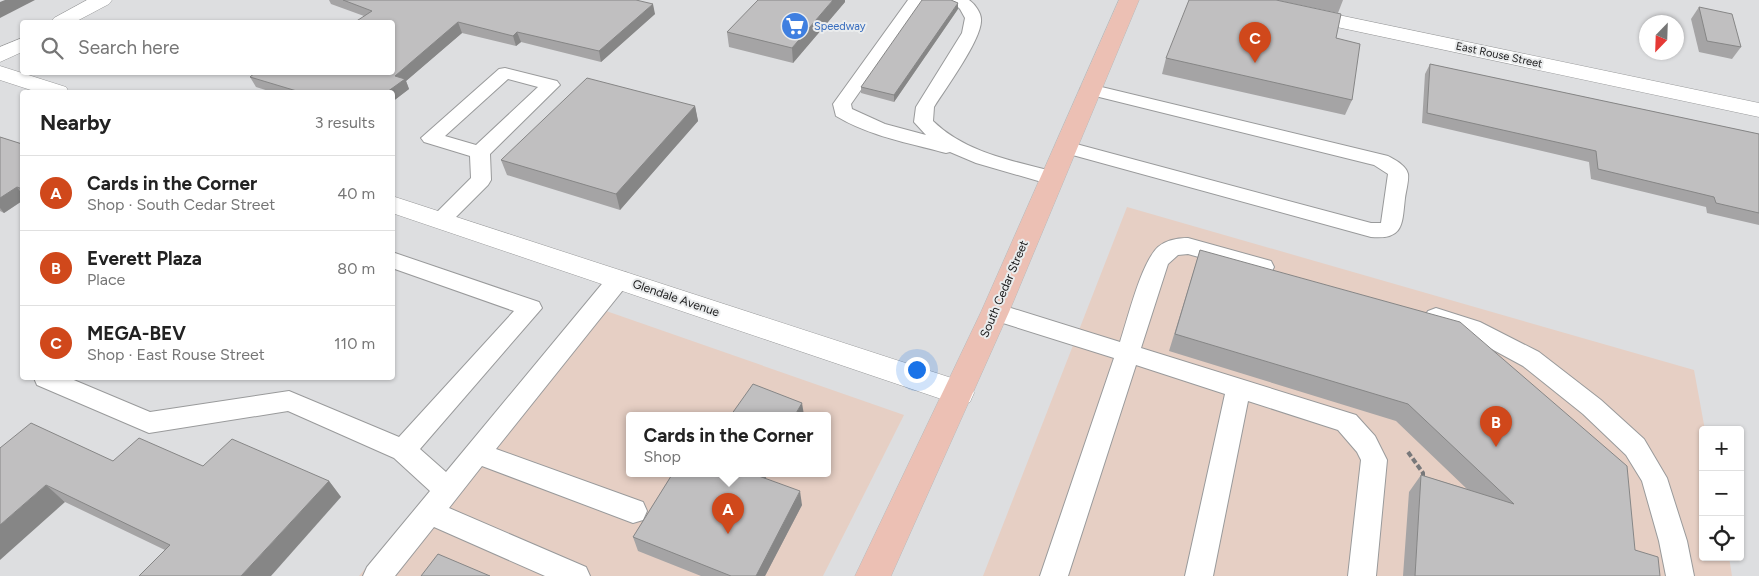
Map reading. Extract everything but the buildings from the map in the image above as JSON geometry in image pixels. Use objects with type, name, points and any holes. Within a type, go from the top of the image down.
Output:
[{"type":"main road","name":"South Cedar Street","points":[[873,576],[959,393],[1130,0]]},
{"type":"street","points":[[65,20],[102,0]]},
{"type":"street","name":"East Rouse Street","points":[[1238,0],[1759,110]]},
{"type":"street","points":[[0,56],[20,45]]},
{"type":"street","points":[[0,73],[52,90]]},
{"type":"street","name":"Glendale Avenue","points":[[395,205],[959,393]]},
{"type":"lane","points":[[916,0],[842,104],[844,112],[854,120],[868,125],[1052,178]]},
{"type":"lane","points":[[958,150],[932,132],[923,122],[925,107],[972,33],[973,18],[967,6],[959,0]]},
{"type":"lane","points":[[442,220],[481,180],[480,152],[551,85],[506,73],[432,138],[480,152]]},
{"type":"lane","points":[[1065,147],[1371,230],[1384,231],[1390,226],[1398,174],[1395,169],[1381,160],[1090,89]]},
{"type":"lane","points":[[1054,576],[1158,262],[1167,249],[1188,246],[1280,272]]},
{"type":"lane","points":[[395,261],[531,308],[403,450]]},
{"type":"lane","points":[[377,576],[619,279]]},
{"type":"lane","points":[[1415,311],[1472,328],[1531,359],[1592,408],[1635,447],[1654,478],[1673,541],[1680,576]]},
{"type":"lane","points":[[995,312],[1347,422],[1366,444],[1374,460],[1362,576]]},
{"type":"lane","points":[[51,380],[149,423],[289,401],[403,450],[447,490]]},
{"type":"lane","points":[[1199,576],[1238,387]]},
{"type":"lane","points":[[477,453],[633,511]]},
{"type":"lane","points":[[429,512],[576,576]]},
{"type":"shaded area","points":[[1127,207],[1694,370],[1704,426],[1699,426],[1699,561],[1730,561],[1732,576],[983,576]]},
{"type":"shaded area","points":[[589,305],[904,415],[823,576],[359,576]]},
{"type":"place","name":"Speedway","points":[[795,26]]},
{"type":"place","name":"MEGA-BEV","points":[[1255,63]]},
{"type":"place","name":"Everett Plaza","points":[[1496,447]]},
{"type":"place","name":"Cards in the Corner","points":[[728,534]]}]
